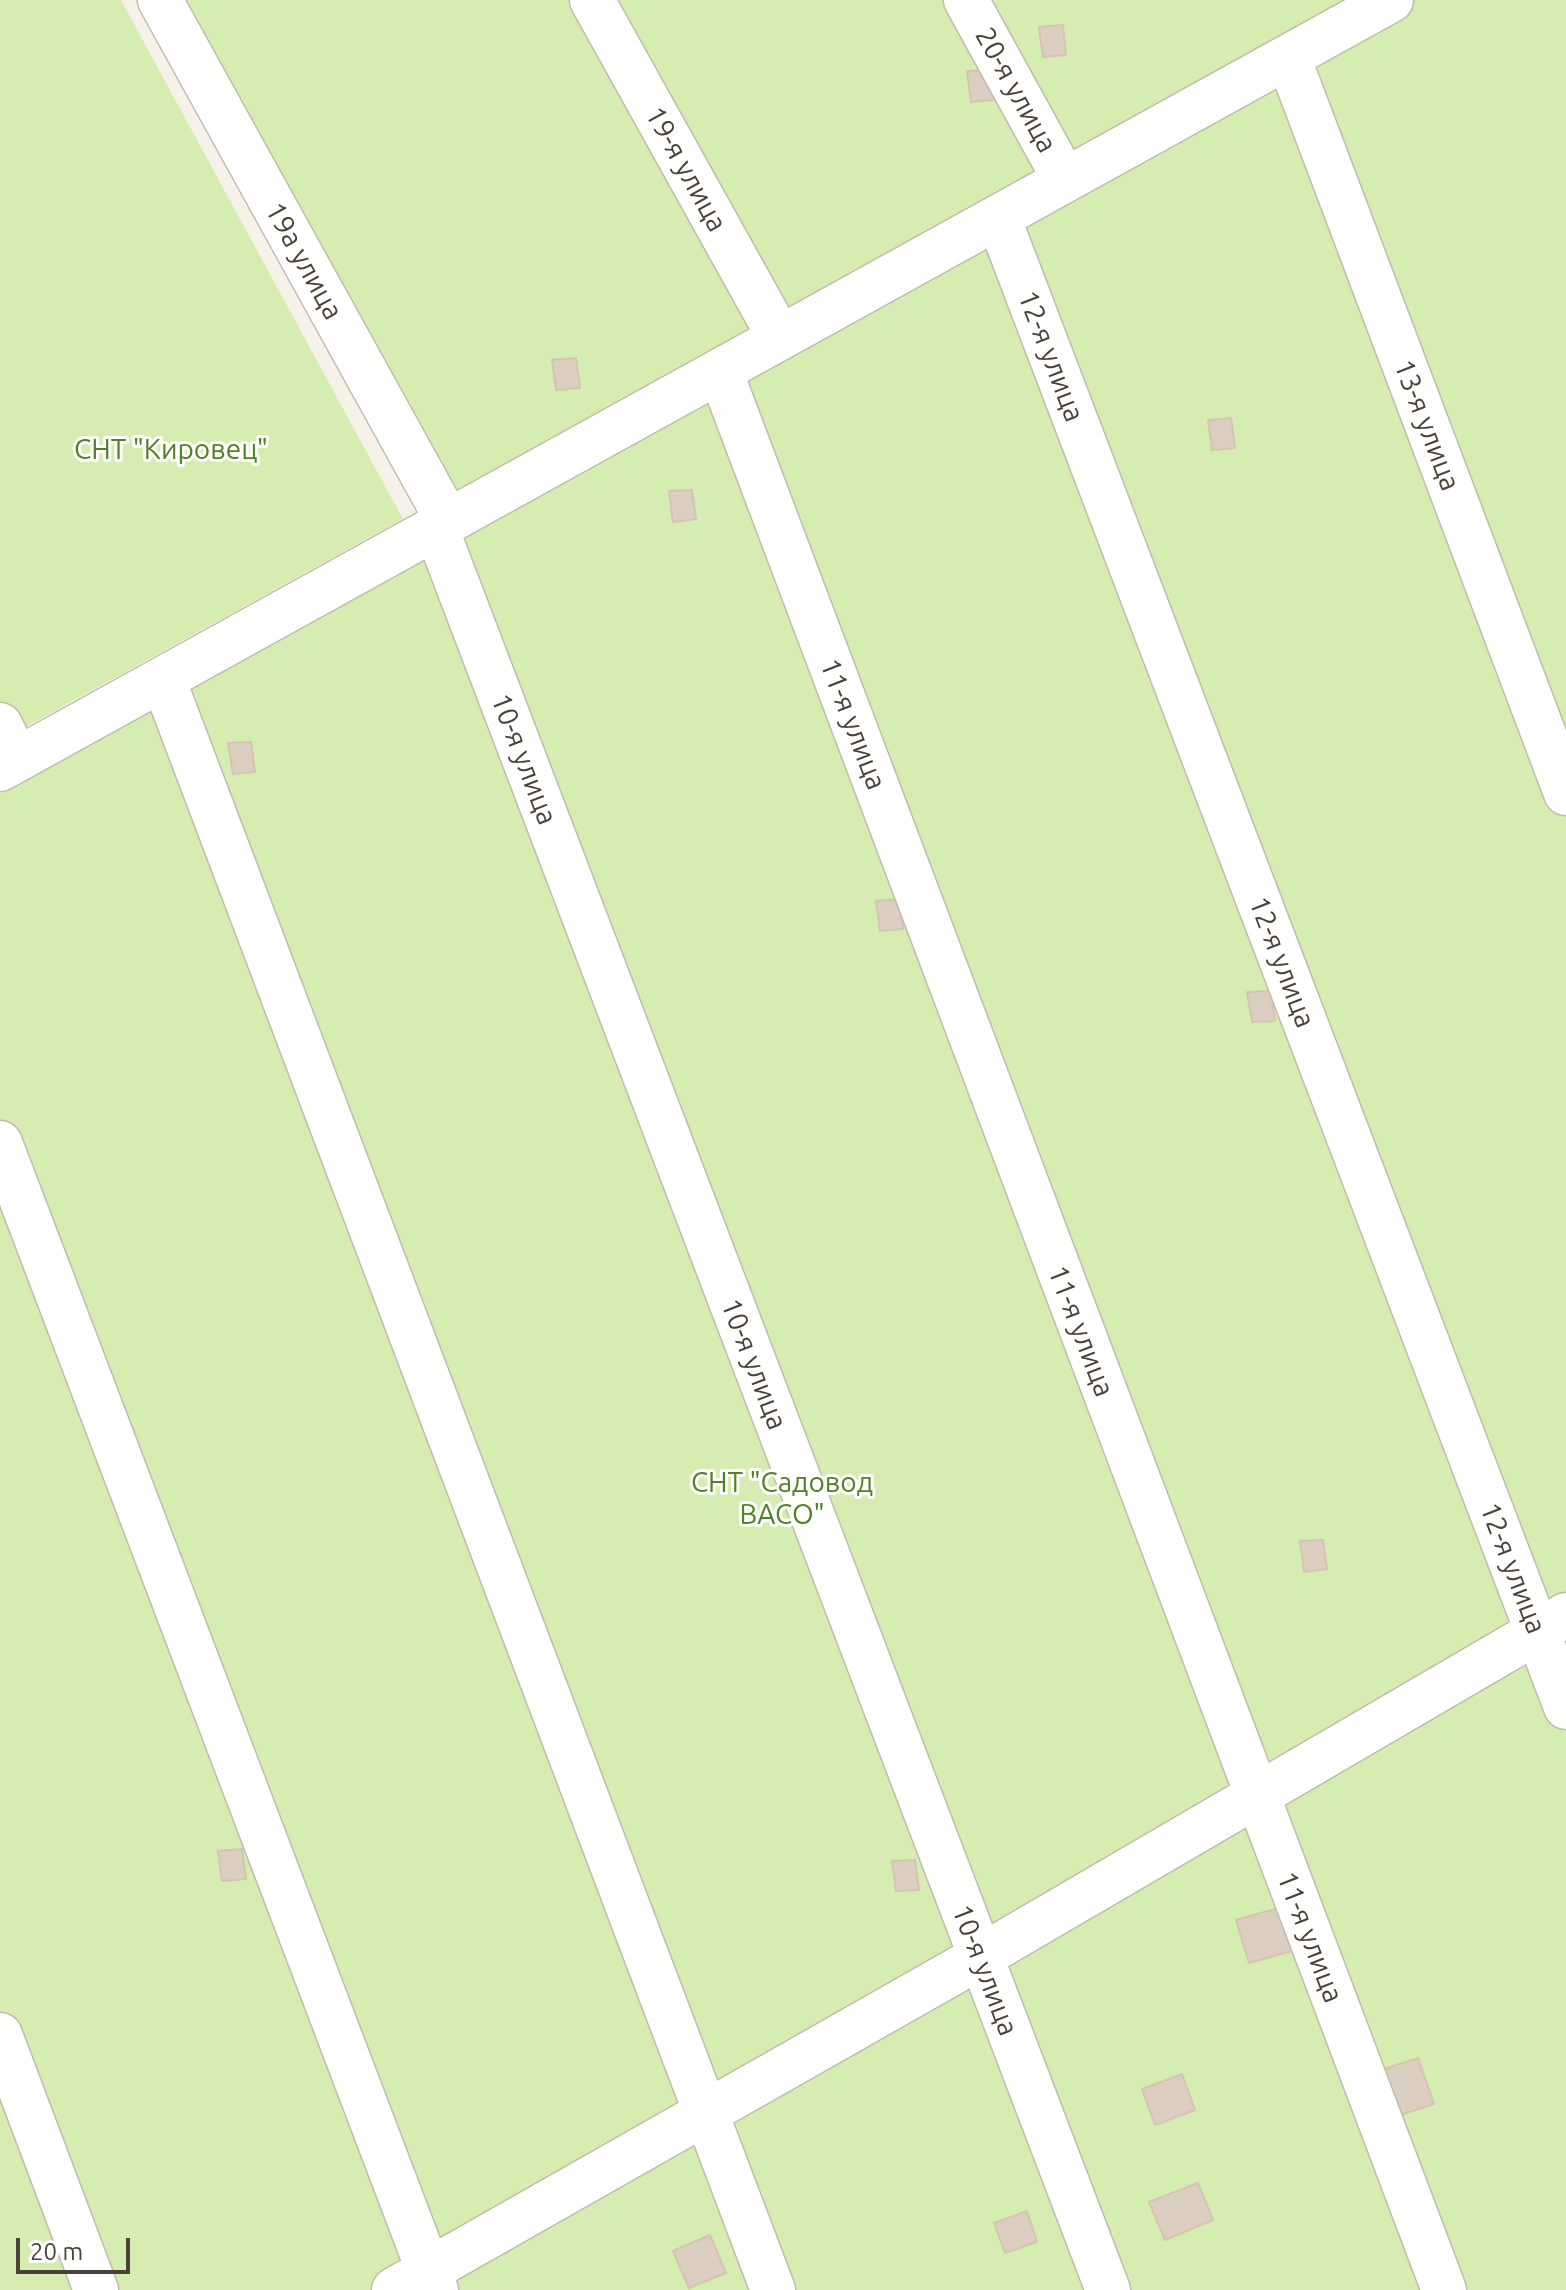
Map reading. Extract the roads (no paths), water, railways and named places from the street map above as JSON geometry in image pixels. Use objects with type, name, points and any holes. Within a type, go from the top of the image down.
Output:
[{"type":"street","name":"19а улица","points":[[160,0],[442,524]]},
{"type":"street","name":"19-я улица","points":[[592,0],[780,338]]},
{"type":"street","name":"20-я улица","points":[[966,0],[1065,180]]},
{"type":"street","points":[[6,751],[163,679],[1288,57],[1332,14],[1391,0]]},
{"type":"street","name":"13-я улица","points":[[1288,57],[1566,793]]},
{"type":"street","name":"12-я улица","points":[[998,217],[1551,1623],[1566,1707]]},
{"type":"street","name":"11-я улица","points":[[720,371],[1444,2290]]},
{"type":"street","name":"10-я улица","points":[[442,524],[1108,2290]]},
{"type":"street","points":[[163,679],[773,2290]]},
{"type":"street","points":[[0,1143],[420,2284],[705,2113],[980,1957],[1551,1623]]},
{"type":"street","points":[[0,2035],[96,2290]]},
{"type":"park label","name":"СНТ \"Кировец\"","points":[[171,450]]},
{"type":"park label","name":"СНТ \"Садовод ВАСО\"","points":[[782,1499]]}]
